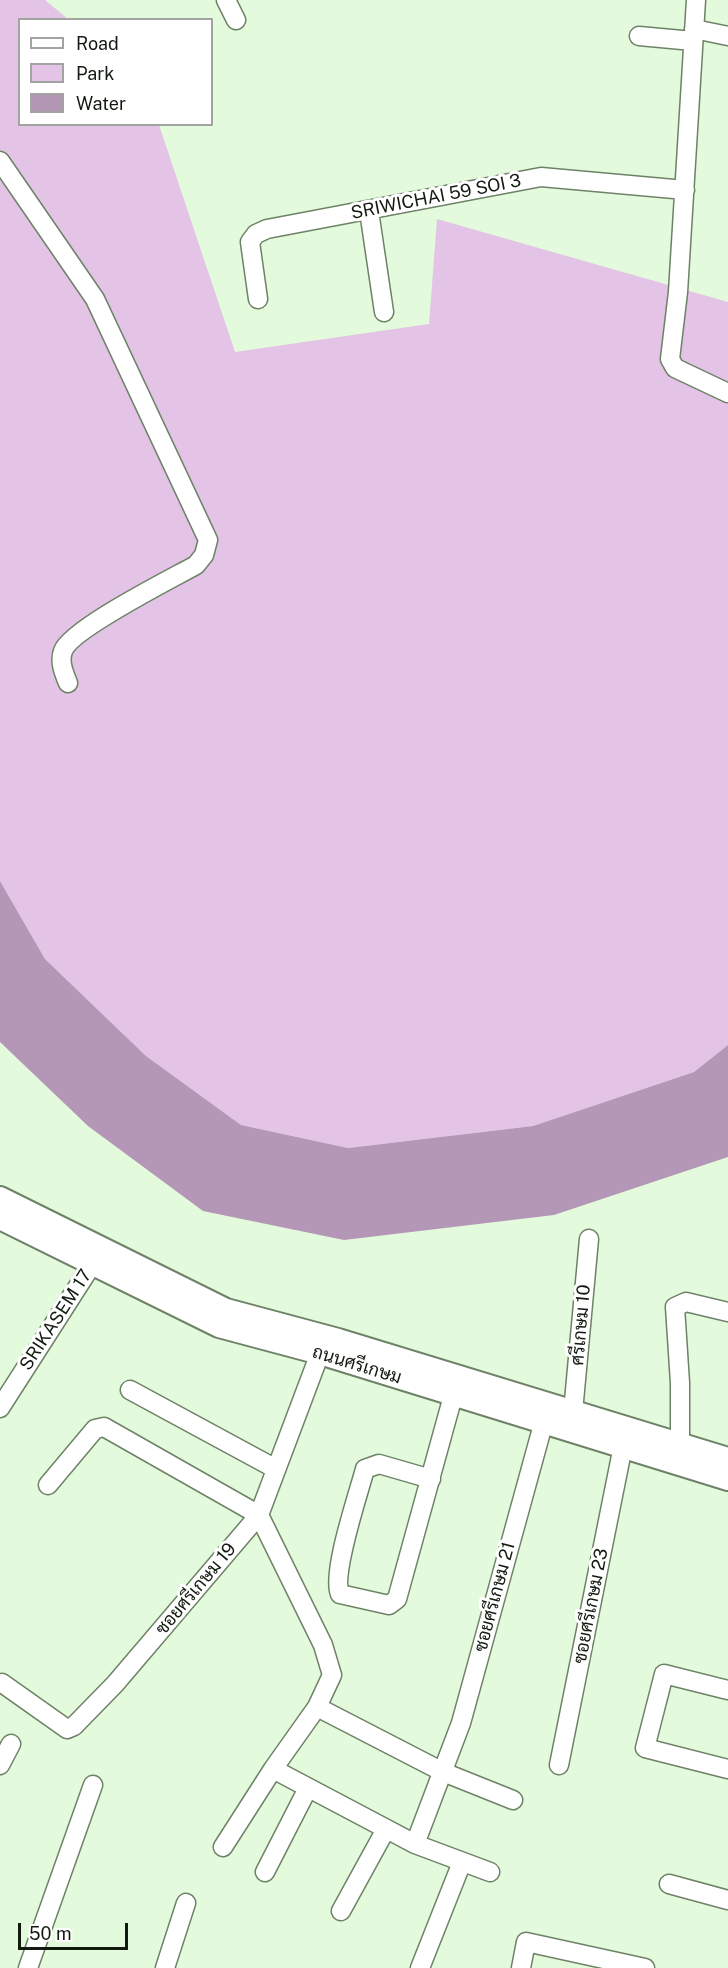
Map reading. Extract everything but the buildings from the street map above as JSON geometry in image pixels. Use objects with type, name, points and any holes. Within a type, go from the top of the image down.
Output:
[{"type":"main road","name":"ถนนศรีเกษม","points":[[0,1198],[207,1301],[248,1325],[320,1353],[453,1396],[543,1420],[728,1479]]},
{"type":"main road","name":"ถนนศรีเกษม","points":[[0,1218],[219,1326],[248,1325],[573,1412],[728,1460]]},
{"type":"street","points":[[226,0],[236,20]]},
{"type":"street","points":[[696,0],[678,292],[670,359],[675,368],[728,393]]},
{"type":"street","points":[[639,36],[728,36]]},
{"type":"street","points":[[0,161],[95,299],[208,540],[204,555],[196,565],[104,617],[68,643],[63,652],[62,667],[68,683]]},
{"type":"street","name":"SRIWICHAI 59 SOI 3","points":[[258,299],[250,242],[256,234],[290,225],[541,177],[685,190]]},
{"type":"street","points":[[369,211],[384,312]]},
{"type":"street","name":"ศรีเกษม 10","points":[[573,1412],[589,1239]]},
{"type":"street","name":"SRIKASEM 17","points":[[0,1408],[93,1263]]},
{"type":"street","points":[[680,1444],[680,1383],[675,1307],[686,1302],[728,1312]]},
{"type":"street","name":"ซอยศรีเกษม 19","points":[[2,1683],[67,1729],[74,1726],[115,1684],[259,1515],[320,1353]]},
{"type":"street","points":[[130,1390],[276,1469]]},
{"type":"street","points":[[431,1479],[379,1464],[365,1469],[342,1553],[336,1586],[340,1594],[389,1605],[397,1599],[431,1479],[453,1396]]},
{"type":"street","name":"ซอยศรีเกษม 21","points":[[415,1844],[461,1723],[543,1420]]},
{"type":"street","points":[[48,1485],[95,1429],[104,1427],[259,1515],[323,1645],[332,1675],[317,1707],[222,1847]]},
{"type":"street","name":"ซอยศรีเกษม 23","points":[[559,1765],[623,1446]]},
{"type":"street","points":[[728,1690],[663,1674],[645,1748],[728,1769]]},
{"type":"street","points":[[317,1707],[443,1772],[513,1800]]},
{"type":"street","points":[[0,1765],[11,1744]]},
{"type":"street","points":[[273,1769],[415,1844],[490,1872]]},
{"type":"street","points":[[28,1968],[93,1785]]},
{"type":"street","points":[[265,1872],[308,1788]]},
{"type":"street","points":[[341,1911],[386,1829]]},
{"type":"street","points":[[420,1968],[462,1862]]},
{"type":"street","points":[[669,1884],[728,1900]]},
{"type":"street","points":[[165,1968],[186,1903]]},
{"type":"street","points":[[520,1968],[526,1942],[645,1968]]},
{"type":"green space","points":[[0,0],[45,0],[67,18],[18,18],[18,126],[159,126],[235,352],[429,324],[437,219],[728,302],[728,1045],[694,1072],[533,1126],[348,1148],[241,1125],[146,1056],[45,959],[0,881]]},
{"type":"water","points":[[0,881],[45,959],[146,1056],[241,1125],[348,1148],[533,1126],[694,1072],[728,1045],[728,1157],[554,1215],[344,1240],[203,1211],[88,1126],[0,1042]]}]
